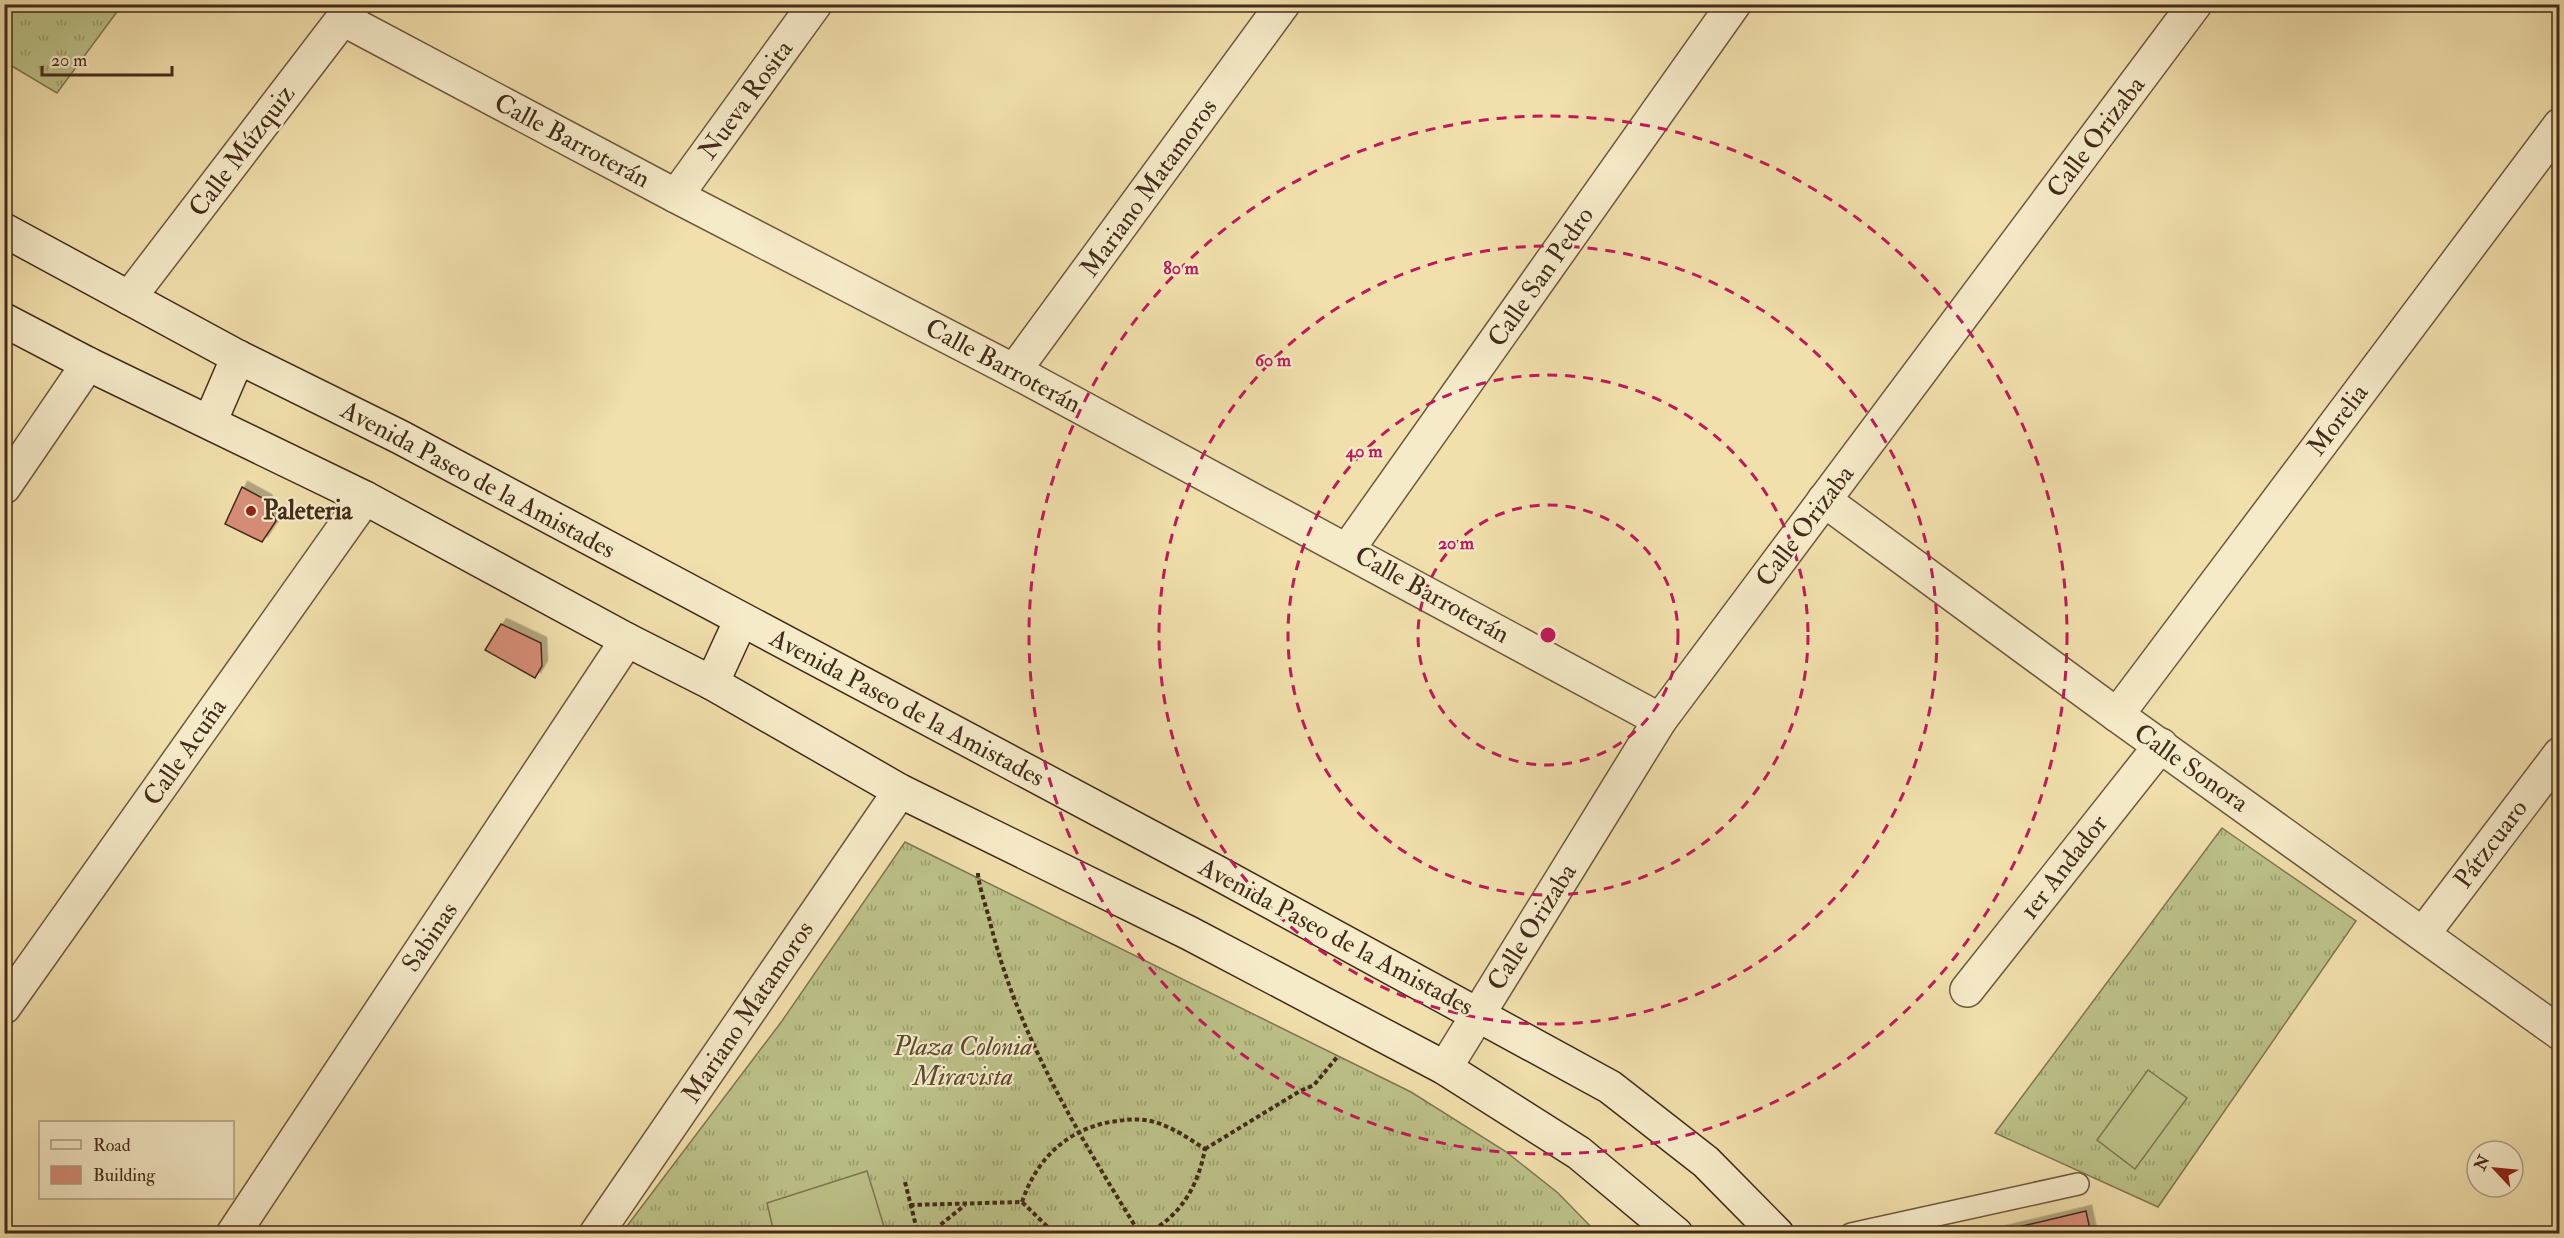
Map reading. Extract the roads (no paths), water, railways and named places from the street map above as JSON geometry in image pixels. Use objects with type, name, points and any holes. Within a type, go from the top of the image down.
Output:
[{"type":"street","name":"Nueva Rosita","points":[[676,196],[815,4]]},
{"type":"street","name":"Mariano Matamoros","points":[[1014,371],[1283,4]]},
{"type":"street","name":"Calle San Pedro","points":[[1348,549],[1734,4]]},
{"type":"street","name":"Calle Orizaba","points":[[1445,1068],[1660,720],[2195,4]]},
{"type":"street","name":"Calle Barroterán","points":[[348,12],[676,196],[1014,371],[1348,549],[1660,720]]},
{"type":"street","name":"Calle Múzquiz","points":[[129,298],[348,12]]},
{"type":"street","name":"Morelia","points":[[2117,715],[2559,125]]},
{"type":"street","name":"Avenida Paseo de la Amistades","points":[[4,230],[238,357],[400,437],[1216,872],[1610,1087],[1706,1162],[1777,1233]]},
{"type":"street","points":[[4,320],[88,364],[365,498],[627,640],[712,683],[900,790],[1189,933],[1445,1068],[1579,1153],[1677,1233]]},
{"type":"street","points":[[210,422],[238,357]]},
{"type":"street","points":[[4,487],[88,364]]},
{"type":"street","name":"Calle Acuña","points":[[4,1007],[365,498]]},
{"type":"street","name":"Calle Sonora","points":[[1824,500],[2117,715],[2559,1033]]},
{"type":"street","points":[[712,683],[741,620]]},
{"type":"street","name":"Sabinas","points":[[233,1233],[627,640]]},
{"type":"street","name":"1er Andador","points":[[1967,990],[2161,745]]},
{"type":"street","name":"Pátzcuaro","points":[[2422,934],[2559,754]]},
{"type":"street","name":"Mariano Matamoros","points":[[596,1233],[900,790]]},
{"type":"lane","points":[[1851,1233],[2078,1184]]},
{"type":"place","name":"Paleteria","points":[[251,511]]},
{"type":"park label","name":"Plaza Colonia Miravista","points":[[963,1062]]}]
